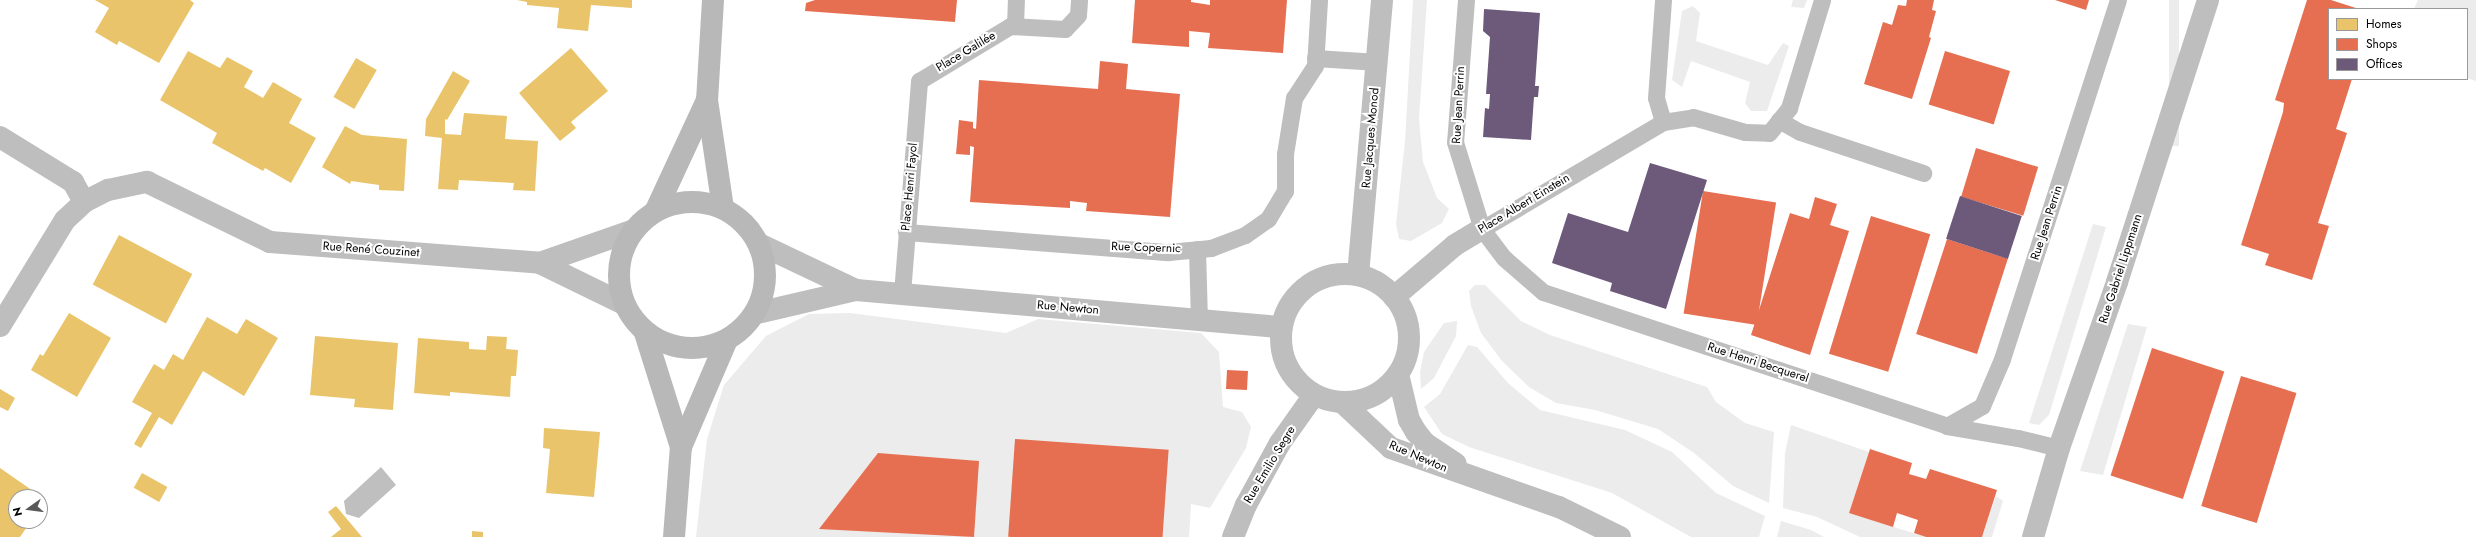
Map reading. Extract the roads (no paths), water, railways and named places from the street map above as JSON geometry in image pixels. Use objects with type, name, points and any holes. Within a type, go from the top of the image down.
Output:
[{"type":"main road","points":[[713,0],[707,100],[723,208]]},
{"type":"main road","points":[[656,210],[707,100]]},
{"type":"main road","points":[[674,537],[681,447],[726,342],[757,313],[765,291],[766,267],[759,244],[744,223],[723,208],[701,202],[678,202],[656,210],[634,230],[622,252],[618,278],[624,304],[645,332],[681,447]]},
{"type":"main road","points":[[645,332],[670,346],[698,350],[726,342]]},
{"type":"street","name":"Rue Jacques Monod","points":[[1358,275],[1378,62],[1382,0]]},
{"type":"street","name":"Rue Gabriel Lippmann","points":[[2033,537],[2060,448],[2117,282],[2208,0]]},
{"type":"street","points":[[0,137],[73,182],[84,202]]},
{"type":"street","name":"Rue René Couzinet","points":[[0,326],[65,220],[84,202],[108,190],[147,182],[270,242],[540,263],[624,304]]},
{"type":"street","name":"Place Albert Einstein","points":[[1394,297],[1455,245],[1482,229]]},
{"type":"street","name":"Rue René Couzinet","points":[[540,263],[634,230]]},
{"type":"street","name":"Rue Newton","points":[[759,244],[856,290]]},
{"type":"street","points":[[1332,275],[1358,275],[1378,283],[1394,297],[1405,314],[1409,335],[1407,355],[1398,374],[1384,390],[1364,400],[1343,403],[1314,395],[1301,386],[1290,374],[1280,343],[1281,327],[1290,303],[1309,284],[1332,275]]},
{"type":"street","name":"Rue Newton","points":[[757,313],[856,290],[1281,327]]},
{"type":"street","name":"Rue Newton","points":[[1398,374],[1409,420],[1416,432],[1425,443],[1484,482]]},
{"type":"street","name":"Rue Emilio Segre","points":[[1233,537],[1246,505],[1280,443],[1314,395]]},
{"type":"street","name":"Rue Newton","points":[[1343,403],[1391,448],[1484,482],[1559,507],[1620,537]]},
{"type":"lane","points":[[1015,26],[1016,0]]},
{"type":"lane","name":"Place Galilée","points":[[919,81],[1010,26],[1065,29],[1078,15],[1079,0]]},
{"type":"lane","name":"Rue Copernic","points":[[906,232],[1168,252],[1211,248],[1245,235],[1268,219],[1285,191],[1285,154],[1294,98],[1315,66],[1319,0]]},
{"type":"lane","name":"Rue Jean Perrin","points":[[1466,0],[1455,142],[1482,229]]},
{"type":"lane","points":[[1663,0],[1656,98],[1663,122]]},
{"type":"lane","name":"Place Albert Einstein","points":[[1482,229],[1663,122],[1694,117],[1745,132],[1769,133],[1789,108],[1822,0]]},
{"type":"lane","name":"Rue Jean Perrin","points":[[1948,426],[1982,406],[2002,359],[2118,0]]},
{"type":"lane","points":[[1315,58],[1378,62]]},
{"type":"lane","name":"Place Henri Fayol","points":[[902,293],[919,81]]},
{"type":"lane","points":[[1779,120],[1800,132],[1923,173]]},
{"type":"lane","name":"Rue Henri Becquerel","points":[[1482,229],[1504,258],[1543,292],[1948,426],[2018,438],[2060,448]]},
{"type":"lane","points":[[1197,249],[1200,320]]}]
